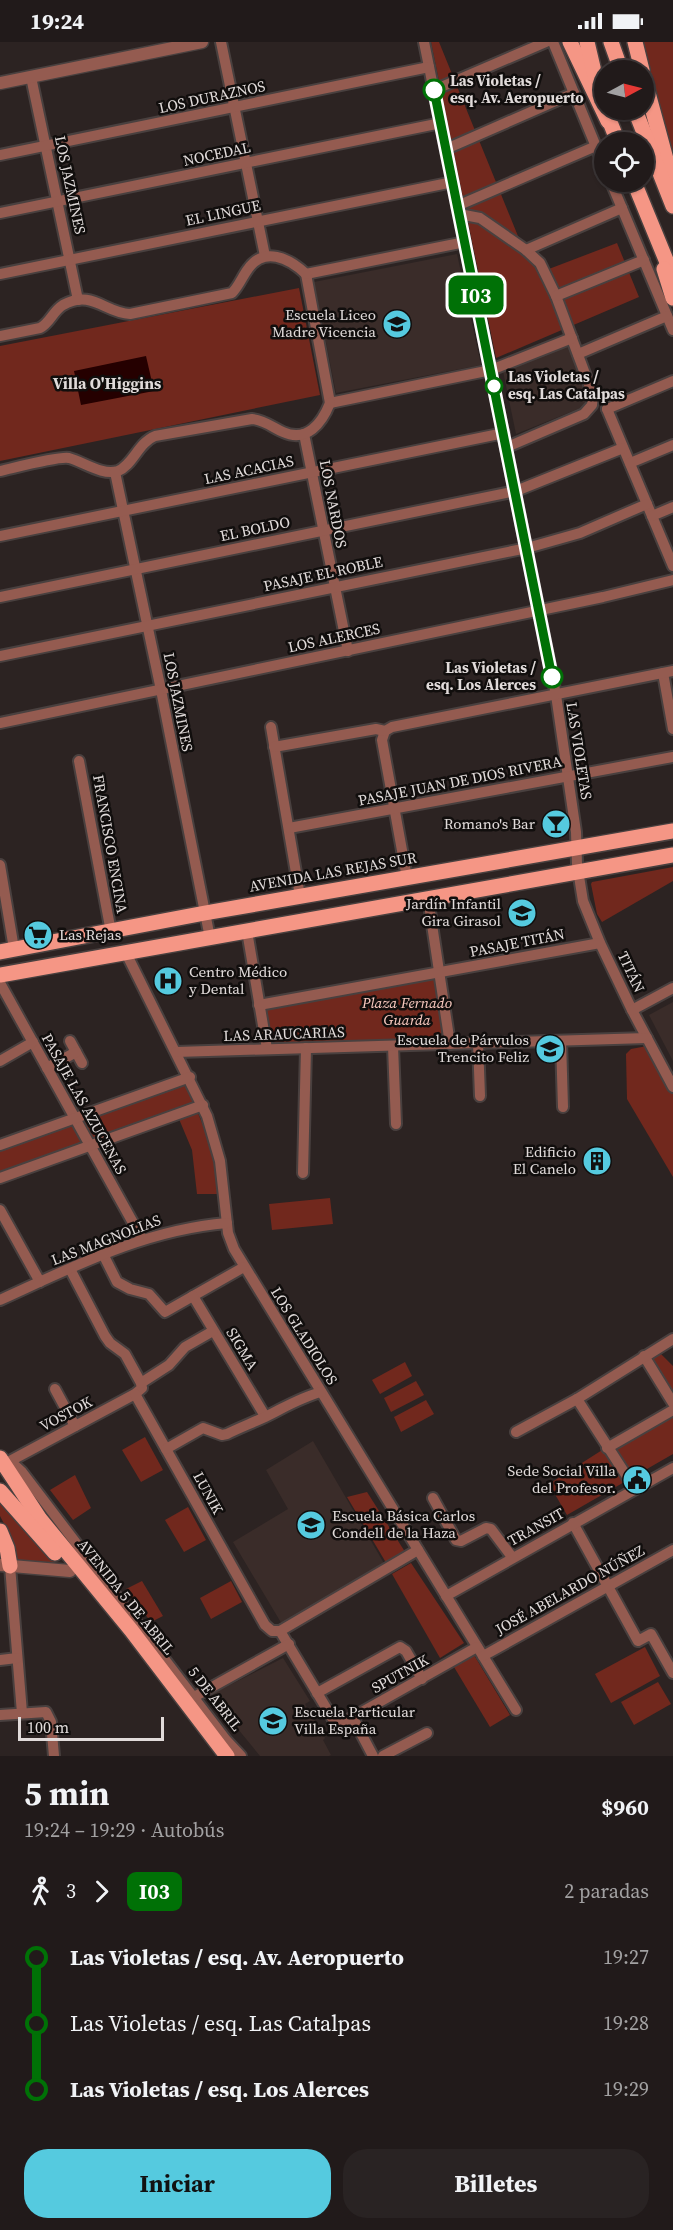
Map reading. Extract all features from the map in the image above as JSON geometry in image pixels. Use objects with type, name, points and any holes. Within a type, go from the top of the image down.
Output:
[{"type":"main road","points":[[570,42],[594,89]]},
{"type":"main road","points":[[587,42],[594,68]]},
{"type":"main road","points":[[611,42],[617,60]]},
{"type":"main road","points":[[634,42],[639,60]]},
{"type":"main road","points":[[654,115],[673,185]]},
{"type":"main road","points":[[639,120],[673,206]]},
{"type":"main road","points":[[637,192],[673,277]]},
{"type":"main road","points":[[656,237],[673,298]]},
{"type":"main road","name":"AVENIDA LAS REJAS SUR","points":[[7,950],[673,831]]},
{"type":"main road","points":[[577,868],[606,842]]},
{"type":"main road","points":[[0,975],[429,898],[577,868],[673,855]]},
{"type":"main road","name":"AVENIDA 5 DE ABRIL","points":[[4,1459],[40,1519],[125,1621],[228,1756]]},
{"type":"main road","name":"AVENIDA 5 DE ABRIL","points":[[0,1491],[143,1660],[214,1756]]},
{"type":"main road","points":[[0,1532],[0,1539]]},
{"type":"main road","points":[[0,1532],[7,1548],[5,1566]]},
{"type":"street","points":[[0,83],[202,42]]},
{"type":"street","points":[[221,42],[264,256]]},
{"type":"street","name":"LAS VIOLETAS","points":[[424,42],[556,695],[577,847],[577,868]]},
{"type":"street","points":[[434,90],[546,42]]},
{"type":"street","points":[[553,42],[594,141]]},
{"type":"street","name":"LOS DURAZNOS","points":[[0,155],[429,67]]},
{"type":"street","name":"LOS JAZMINES","points":[[32,77],[78,300]]},
{"type":"street","points":[[446,149],[574,93]]},
{"type":"street","name":"NOCEDAL","points":[[0,213],[441,123]]},
{"type":"street","points":[[458,210],[594,147]]},
{"type":"street","name":"EL LINGUE","points":[[0,274],[453,182]]},
{"type":"street","points":[[615,192],[673,330]]},
{"type":"street","points":[[526,250],[622,208]]},
{"type":"street","points":[[458,210],[480,218],[526,250],[540,263],[556,296],[592,390],[592,405],[584,414],[507,447]]},
{"type":"street","points":[[306,274],[465,242]]},
{"type":"street","points":[[0,336],[40,328],[64,304],[78,300],[100,302],[120,313],[130,314],[232,293],[255,261],[264,256],[273,255],[294,264],[306,274],[330,403],[321,422],[313,430],[304,434],[286,433],[268,423],[252,419],[155,436],[146,440],[124,468],[115,472],[105,472],[66,457],[0,471]]},
{"type":"street","points":[[556,296],[644,260]]},
{"type":"street","points":[[578,354],[667,316]]},
{"type":"street","points":[[330,403],[491,370],[572,338]]},
{"type":"street","points":[[592,405],[607,409],[673,381]]},
{"type":"street","points":[[607,409],[673,566]]},
{"type":"street","name":"LAS ACACIAS","points":[[0,536],[504,433]]},
{"type":"street","name":"LOS NARDOS","points":[[304,434],[348,651]]},
{"type":"street","points":[[630,463],[673,445]]},
{"type":"street","name":"EL BOLDO","points":[[0,597],[516,490],[623,448]]},
{"type":"street","name":"LOS JAZMINES","points":[[115,472],[210,938]]},
{"type":"street","name":"PASAJE EL ROBLE","points":[[0,656],[527,548],[580,533],[647,504]]},
{"type":"street","points":[[652,516],[673,507]]},
{"type":"street","name":"LOS ALERCES","points":[[0,723],[632,591],[673,580]]},
{"type":"street","points":[[407,878],[382,740],[385,731],[392,727],[668,672],[673,729]]},
{"type":"street","points":[[271,727],[300,896]]},
{"type":"street","points":[[274,747],[376,729],[385,731]]},
{"type":"street","name":"PASAJE JUAN DE DIOS RIVERA","points":[[289,828],[673,757]]},
{"type":"street","name":"FRANCISCO ENCINA","points":[[79,761],[111,932]]},
{"type":"street","points":[[0,865],[7,950]]},
{"type":"street","name":"TITÁN","points":[[577,868],[584,901],[600,943],[632,1010],[671,1080]]},
{"type":"street","points":[[429,898],[450,1044]]},
{"type":"street","points":[[247,931],[267,1049]]},
{"type":"street","name":"PASAJE TITÁN","points":[[440,973],[600,943]]},
{"type":"street","name":"LOS GLADIOLOS","points":[[126,953],[203,1105],[220,1161],[230,1241],[516,1710]]},
{"type":"street","name":"LAS ARAUCARIAS","points":[[259,1005],[440,973]]},
{"type":"street","name":"PASAJE LAS AZUCENAS","points":[[0,983],[142,1239]]},
{"type":"street","points":[[632,1010],[673,988]]},
{"type":"street","name":"LAS ARAUCARIAS","points":[[176,1052],[647,1038]]},
{"type":"street","points":[[70,1041],[82,1063]]},
{"type":"street","points":[[561,1041],[564,1107]]},
{"type":"street","points":[[0,1061],[33,1042]]},
{"type":"street","points":[[478,1043],[480,1095]]},
{"type":"street","points":[[393,1046],[396,1124]]},
{"type":"street","points":[[303,1173],[306,1048]]},
{"type":"street","points":[[47,1068],[76,1052]]},
{"type":"street","points":[[0,1145],[189,1077]]},
{"type":"street","points":[[0,1178],[203,1105]]},
{"type":"street","points":[[0,1210],[40,1282]]},
{"type":"street","name":"LAS MAGNOLIAS","points":[[0,1300],[142,1239],[185,1228],[227,1223]]},
{"type":"street","points":[[103,1254],[117,1282],[130,1289],[149,1294],[165,1312],[244,1267]]},
{"type":"street","points":[[70,1269],[105,1336],[110,1343],[124,1352],[141,1383],[141,1390],[135,1394]]},
{"type":"street","name":"SIGMA","points":[[193,1296],[265,1416]]},
{"type":"street","points":[[141,1383],[169,1365],[185,1347],[213,1331]]},
{"type":"street","points":[[516,1432],[577,1399],[673,1339]]},
{"type":"street","points":[[644,1356],[673,1403]]},
{"type":"street","points":[[54,1389],[75,1426]]},
{"type":"street","points":[[166,1449],[203,1428],[222,1435],[296,1400],[321,1392]]},
{"type":"street","name":"VOSTOK","points":[[4,1459],[75,1426],[135,1394]]},
{"type":"street","name":"LUNIK","points":[[135,1394],[265,1626],[272,1631],[280,1631],[337,1726]]},
{"type":"street","points":[[577,1399],[635,1489]]},
{"type":"street","points":[[607,1448],[673,1410]]},
{"type":"street","name":"5 DE ABRIL","points":[[4,1459],[22,1472],[85,1557],[241,1756]]},
{"type":"street","name":"TRANSIT","points":[[446,1596],[673,1468]]},
{"type":"street","points":[[433,1498],[456,1540],[461,1541],[486,1528],[491,1529],[512,1557]]},
{"type":"street","points":[[573,1523],[638,1641],[651,1634],[673,1673]]},
{"type":"street","points":[[280,1631],[418,1550]]},
{"type":"street","name":"JOSÉ ABELARDO NÚÑEZ","points":[[480,1652],[673,1550]]},
{"type":"street","points":[[22,1713],[12,1594],[5,1566],[70,1571]]},
{"type":"street","points":[[0,1595],[12,1594]]},
{"type":"street","points":[[194,1697],[289,1644]]},
{"type":"street","points":[[317,1693],[400,1647],[406,1651],[422,1679]]},
{"type":"street","name":"SPUTNIK","points":[[337,1726],[422,1679],[480,1652]]},
{"type":"street","points":[[0,1660],[17,1658]]},
{"type":"street","points":[[0,1715],[46,1712],[51,1722],[54,1756]]},
{"type":"street","points":[[353,1718],[373,1756]]},
{"type":"street","points":[[383,1756],[427,1733]]},
{"type":"shaded area","name":"Escuela Liceo Madre Vicencia","points":[[457,254],[481,365],[336,393],[314,282]]},
{"type":"shaded area","points":[[567,344],[590,400],[588,405],[516,434],[503,371]]},
{"type":"shaded area","points":[[146,356],[154,391],[81,405],[74,371]]},
{"type":"shaded area","name":"Jardín Infantil Gira Girasol","points":[[530,902],[533,921],[515,924],[512,905]]},
{"type":"shaded area","points":[[673,1002],[673,1061],[649,1015]]},
{"type":"shaded area","name":"Escuela Básica Carlos Condell de la Haza","points":[[313,1441],[385,1565],[283,1626],[233,1542],[288,1509],[266,1470]]},
{"type":"shaded area","name":"Escuela Particular Villa España","points":[[283,1658],[310,1701],[305,1704],[325,1738],[323,1740],[331,1755],[329,1756],[260,1756],[210,1695]]},
{"type":"green space","points":[[431,42],[439,42],[520,241],[541,272],[617,243],[639,297],[496,358]]},
{"type":"green space","points":[[640,42],[673,42],[673,163],[654,93],[654,60],[645,60]]},
{"type":"green space","points":[[299,288],[320,395],[0,461],[0,346]]},
{"type":"green space","points":[[673,867],[673,881],[602,922],[597,914],[592,882]]},
{"type":"green space","name":"Plaza Fernado Guarda","points":[[436,978],[442,1032],[438,1038],[279,1044],[272,1042],[269,1038],[264,1006]]},
{"type":"green space","points":[[647,1046],[673,1094],[673,1177],[627,1099],[626,1054],[631,1049]]},
{"type":"green space","points":[[185,1083],[194,1104],[0,1175],[0,1147]]},
{"type":"green space","points":[[197,1111],[212,1152],[220,1194],[197,1194],[192,1150],[179,1119]]},
{"type":"green space","points":[[330,1198],[333,1224],[272,1230],[269,1204]]},
{"type":"green space","points":[[658,1351],[673,1366],[673,1454],[567,1515],[549,1484],[671,1406],[642,1361]]},
{"type":"green space","points":[[405,1362],[412,1376],[380,1394],[372,1380]]},
{"type":"green space","points":[[416,1381],[424,1395],[391,1412],[384,1398]]},
{"type":"green space","points":[[426,1400],[434,1414],[401,1432],[394,1417]]},
{"type":"green space","points":[[145,1437],[163,1470],[141,1482],[122,1450]]},
{"type":"green space","points":[[75,1475],[91,1508],[73,1520],[50,1490]]},
{"type":"green space","points":[[367,1492],[407,1555],[388,1566],[347,1497]]},
{"type":"green space","points":[[0,1501],[55,1563],[16,1560],[9,1533],[0,1516]]},
{"type":"green space","points":[[188,1507],[206,1540],[184,1552],[165,1520]]},
{"type":"green space","points":[[411,1563],[464,1643],[440,1658],[392,1574]]},
{"type":"green space","points":[[142,1581],[163,1616],[151,1622],[126,1589]]},
{"type":"green space","points":[[231,1581],[242,1602],[211,1619],[200,1598]]},
{"type":"green space","points":[[645,1647],[660,1676],[611,1703],[595,1674]]},
{"type":"green space","points":[[474,1655],[510,1715],[490,1727],[454,1667]]},
{"type":"green space","points":[[658,1682],[671,1704],[634,1725],[621,1702]]},
{"type":"bus line","name":"I03","points":[[434,90],[552,677]]},
{"type":"place","name":"Las Violetas / esq. Av. Aeropuerto","points":[[434,90]]},
{"type":"place","name":"Escuela Liceo Madre Vicencia","points":[[397,324]]},
{"type":"place","name":"Las Violetas / esq. Las Catalpas","points":[[494,386]]},
{"type":"place","name":"Las Violetas / esq. Los Alerces","points":[[552,677]]},
{"type":"place","name":"Romano's Bar","points":[[556,824]]},
{"type":"place","name":"Jardín Infantil Gira Girasol","points":[[522,913]]},
{"type":"place","name":"Las Rejas","points":[[38,935]]},
{"type":"place","name":"Centro Médico y Dental","points":[[168,981]]},
{"type":"place","name":"Escuela de Párvulos Trencito Feliz","points":[[550,1049]]},
{"type":"place","name":"Edificio El Canelo","points":[[597,1161]]},
{"type":"place","name":"Sede Social Villa del Profesor.","points":[[637,1480]]},
{"type":"place","name":"Escuela Básica Carlos Condell de la Haza","points":[[311,1525]]},
{"type":"place","name":"Escuela Particular Villa España","points":[[273,1721]]},
{"type":"district","name":"Villa O'Higgins","points":[[107,383]]}]
